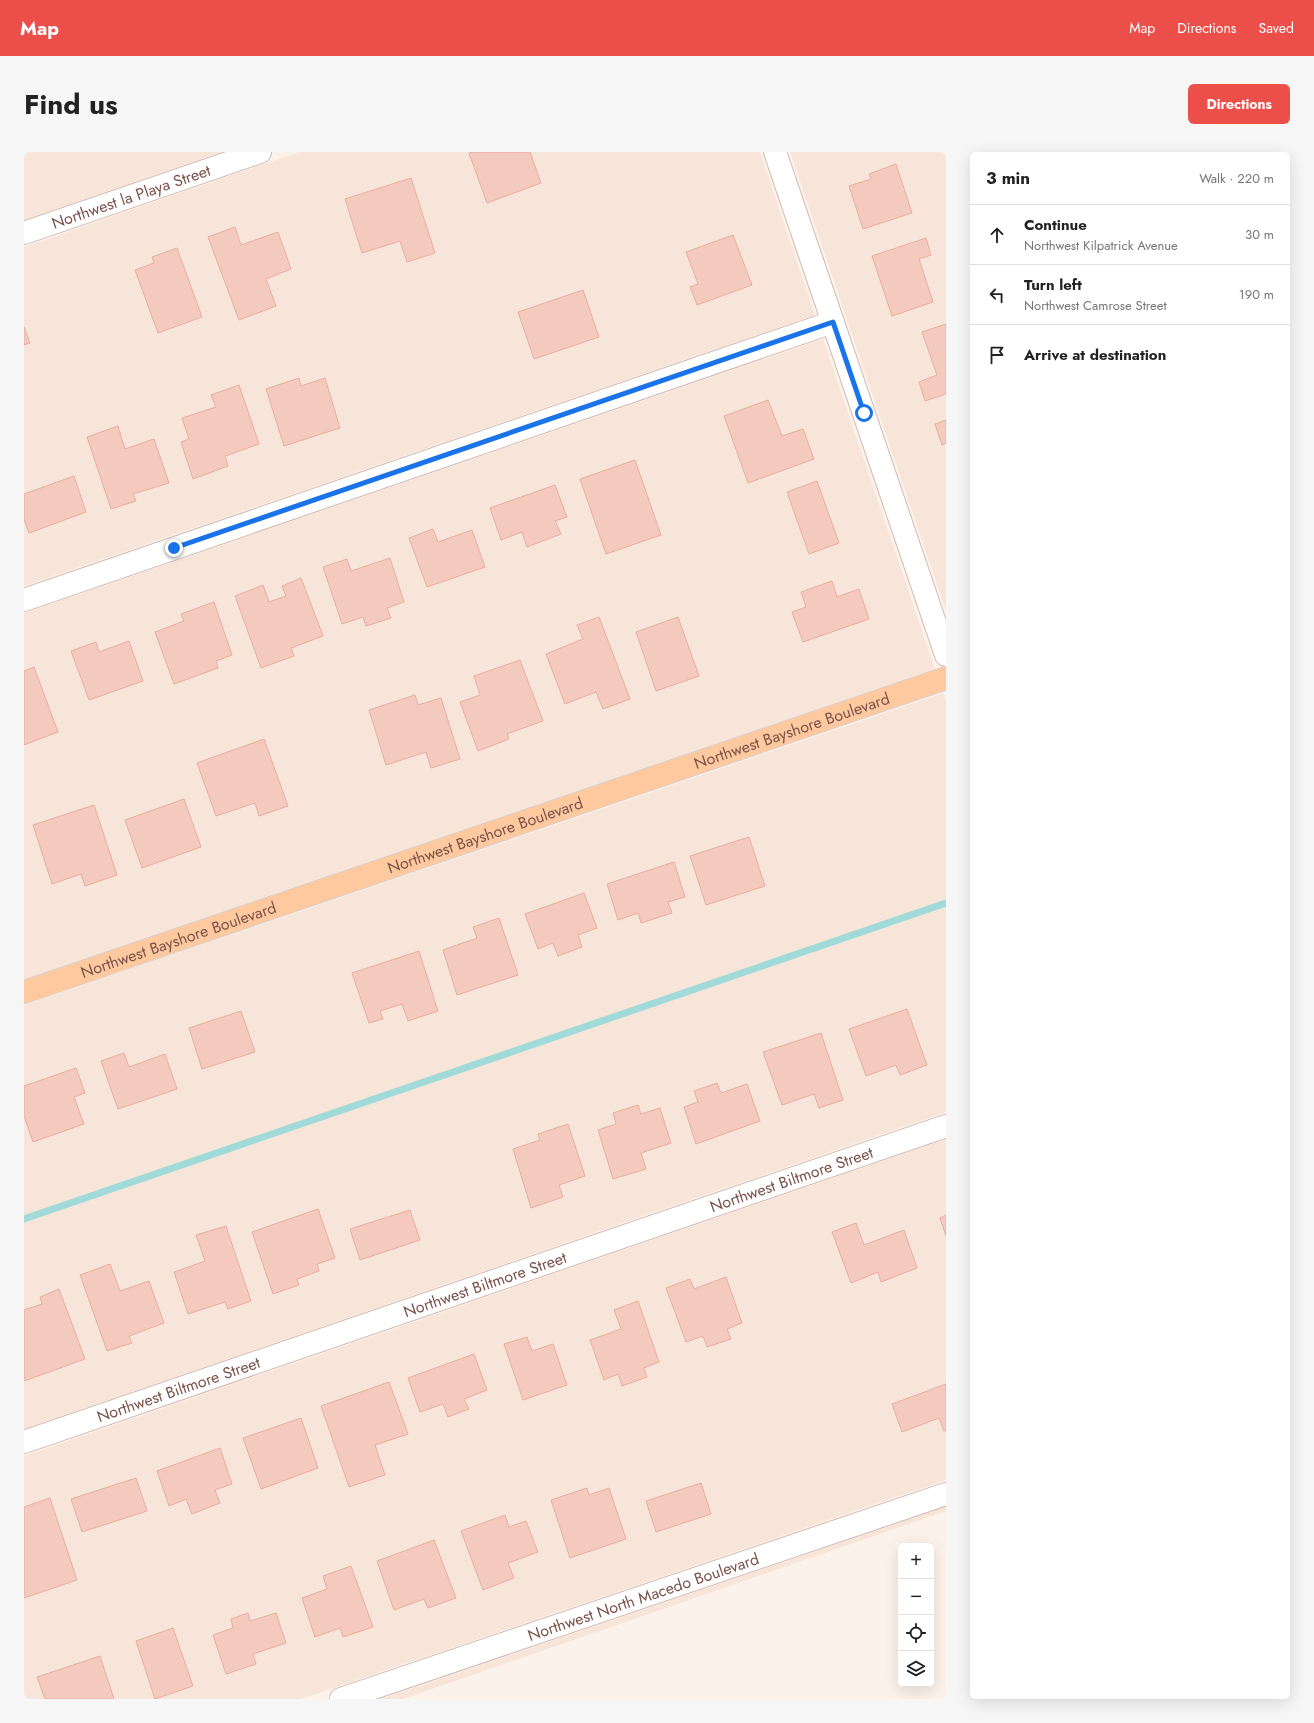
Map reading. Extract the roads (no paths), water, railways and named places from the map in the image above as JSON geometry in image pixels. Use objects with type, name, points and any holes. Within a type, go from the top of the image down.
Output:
[{"type":"main road","name":"Northwest Bayshore Boulevard","points":[[24,992],[946,678]]},
{"type":"street","name":"Northwest la Playa Street","points":[[24,233],[260,152]]},
{"type":"street","points":[[775,152],[946,655]]},
{"type":"street","points":[[24,600],[833,322]]},
{"type":"street","name":"Northwest Biltmore Street","points":[[24,1442],[946,1126]]},
{"type":"street","name":"Northwest North Macedo Boulevard","points":[[341,1699],[946,1494]]},
{"type":"waterway","points":[[24,1219],[946,903]]}]
